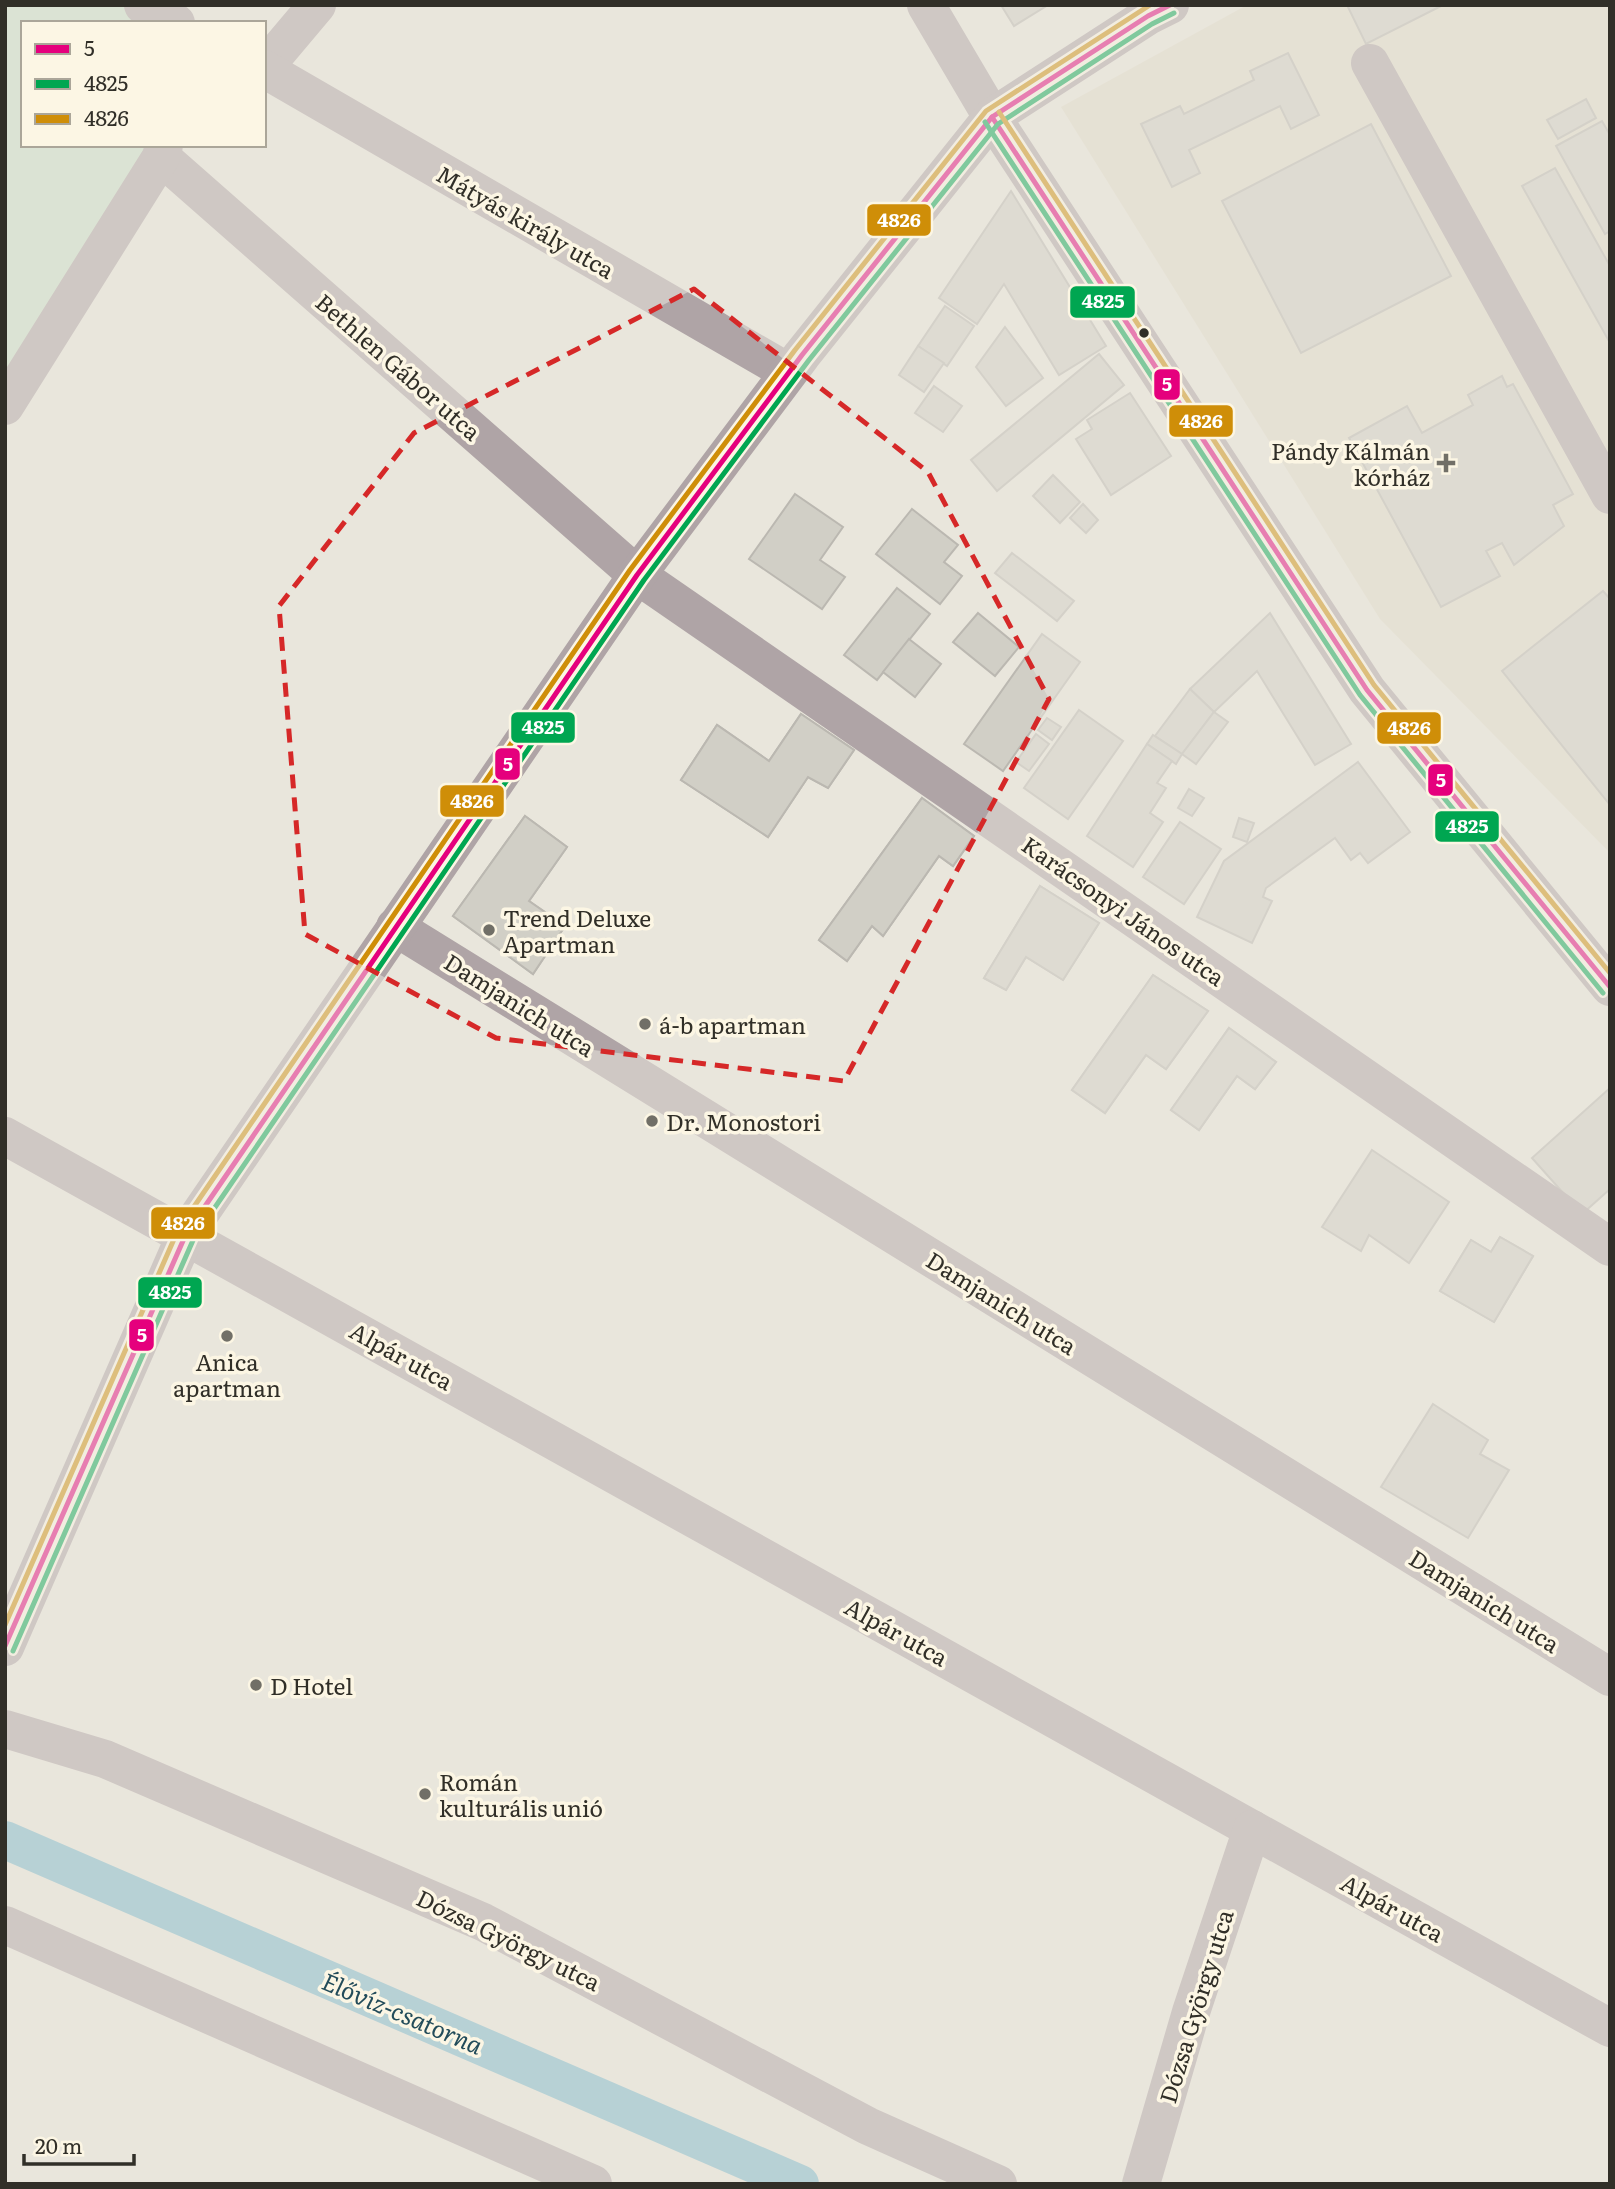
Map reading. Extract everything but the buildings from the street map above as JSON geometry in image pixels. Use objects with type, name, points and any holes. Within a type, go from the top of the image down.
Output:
[{"type":"street","points":[[143,5],[172,21]]},
{"type":"street","points":[[266,67],[317,5]]},
{"type":"street","points":[[926,5],[992,117],[1367,690],[1610,987]]},
{"type":"street","points":[[5,1647],[186,1234],[637,575],[788,372],[992,117],[1147,16],[1170,5]]},
{"type":"street","points":[[1370,63],[1610,495]]},
{"type":"street","name":"Mátyás király utca","points":[[266,70],[788,372]]},
{"type":"street","name":"Bethlen Gábor utca","points":[[5,406],[162,151],[637,575]]},
{"type":"street","name":"Karácsonyi János utca","points":[[637,575],[1610,1247]]},
{"type":"street","name":"Damjanich utca","points":[[395,927],[1610,1677]]},
{"type":"street","points":[[5,1136],[186,1234]]},
{"type":"street","name":"Alpár utca","points":[[186,1234],[1610,2028]]},
{"type":"street","name":"Dózsa György utca","points":[[5,1729],[104,1759],[484,1922],[868,2126],[998,2184]]},
{"type":"street","name":"Dózsa György utca","points":[[1141,2184],[1191,2012],[1252,1829]]},
{"type":"street","points":[[5,1925],[593,2184]]},
{"type":"highlighted area","points":[[694,289],[928,472],[1049,699],[844,1081],[496,1038],[305,934],[279,606],[414,433]]},
{"type":"shaded area","name":"Pándy Kálmán kórház","points":[[1247,5],[1610,5],[1610,853],[1380,619],[1061,107]]},
{"type":"green space","points":[[5,5],[143,5],[172,21],[21,21],[21,147],[163,147],[5,406]]},
{"type":"waterway","name":"Élővíz-csatorna","points":[[5,1840],[800,2184]]},
{"type":"transit line","name":"4826","points":[[5,1625],[178,1230],[630,570],[795,350],[986,111],[1150,5]]},
{"type":"transit line","name":"5","points":[[5,1646],[186,1234],[637,575],[802,355],[992,117],[1148,16],[1170,5]]},
{"type":"transit line","name":"4825","points":[[13,1651],[194,1238],[644,580],[809,360],[998,124],[1152,24],[1174,13]]},
{"type":"transit line","name":"4826","points":[[999,112],[1374,685],[1610,973]]},
{"type":"transit line","name":"5","points":[[992,117],[1367,690],[1610,987]]},
{"type":"transit line","name":"4825","points":[[985,122],[1360,695],[1603,993]]},
{"type":"place","name":"Pándy Kálmán kórház","points":[[1446,463]]},
{"type":"place","name":"Trend Deluxe Apartman","points":[[489,930]]},
{"type":"place","name":"á-b apartman","points":[[645,1024]]},
{"type":"place","name":"Dr. Monostori","points":[[652,1121]]},
{"type":"place","name":"Anica apartman","points":[[227,1336]]},
{"type":"place","name":"D Hotel","points":[[256,1685]]},
{"type":"place","name":"Román kulturális unió","points":[[425,1794]]}]
